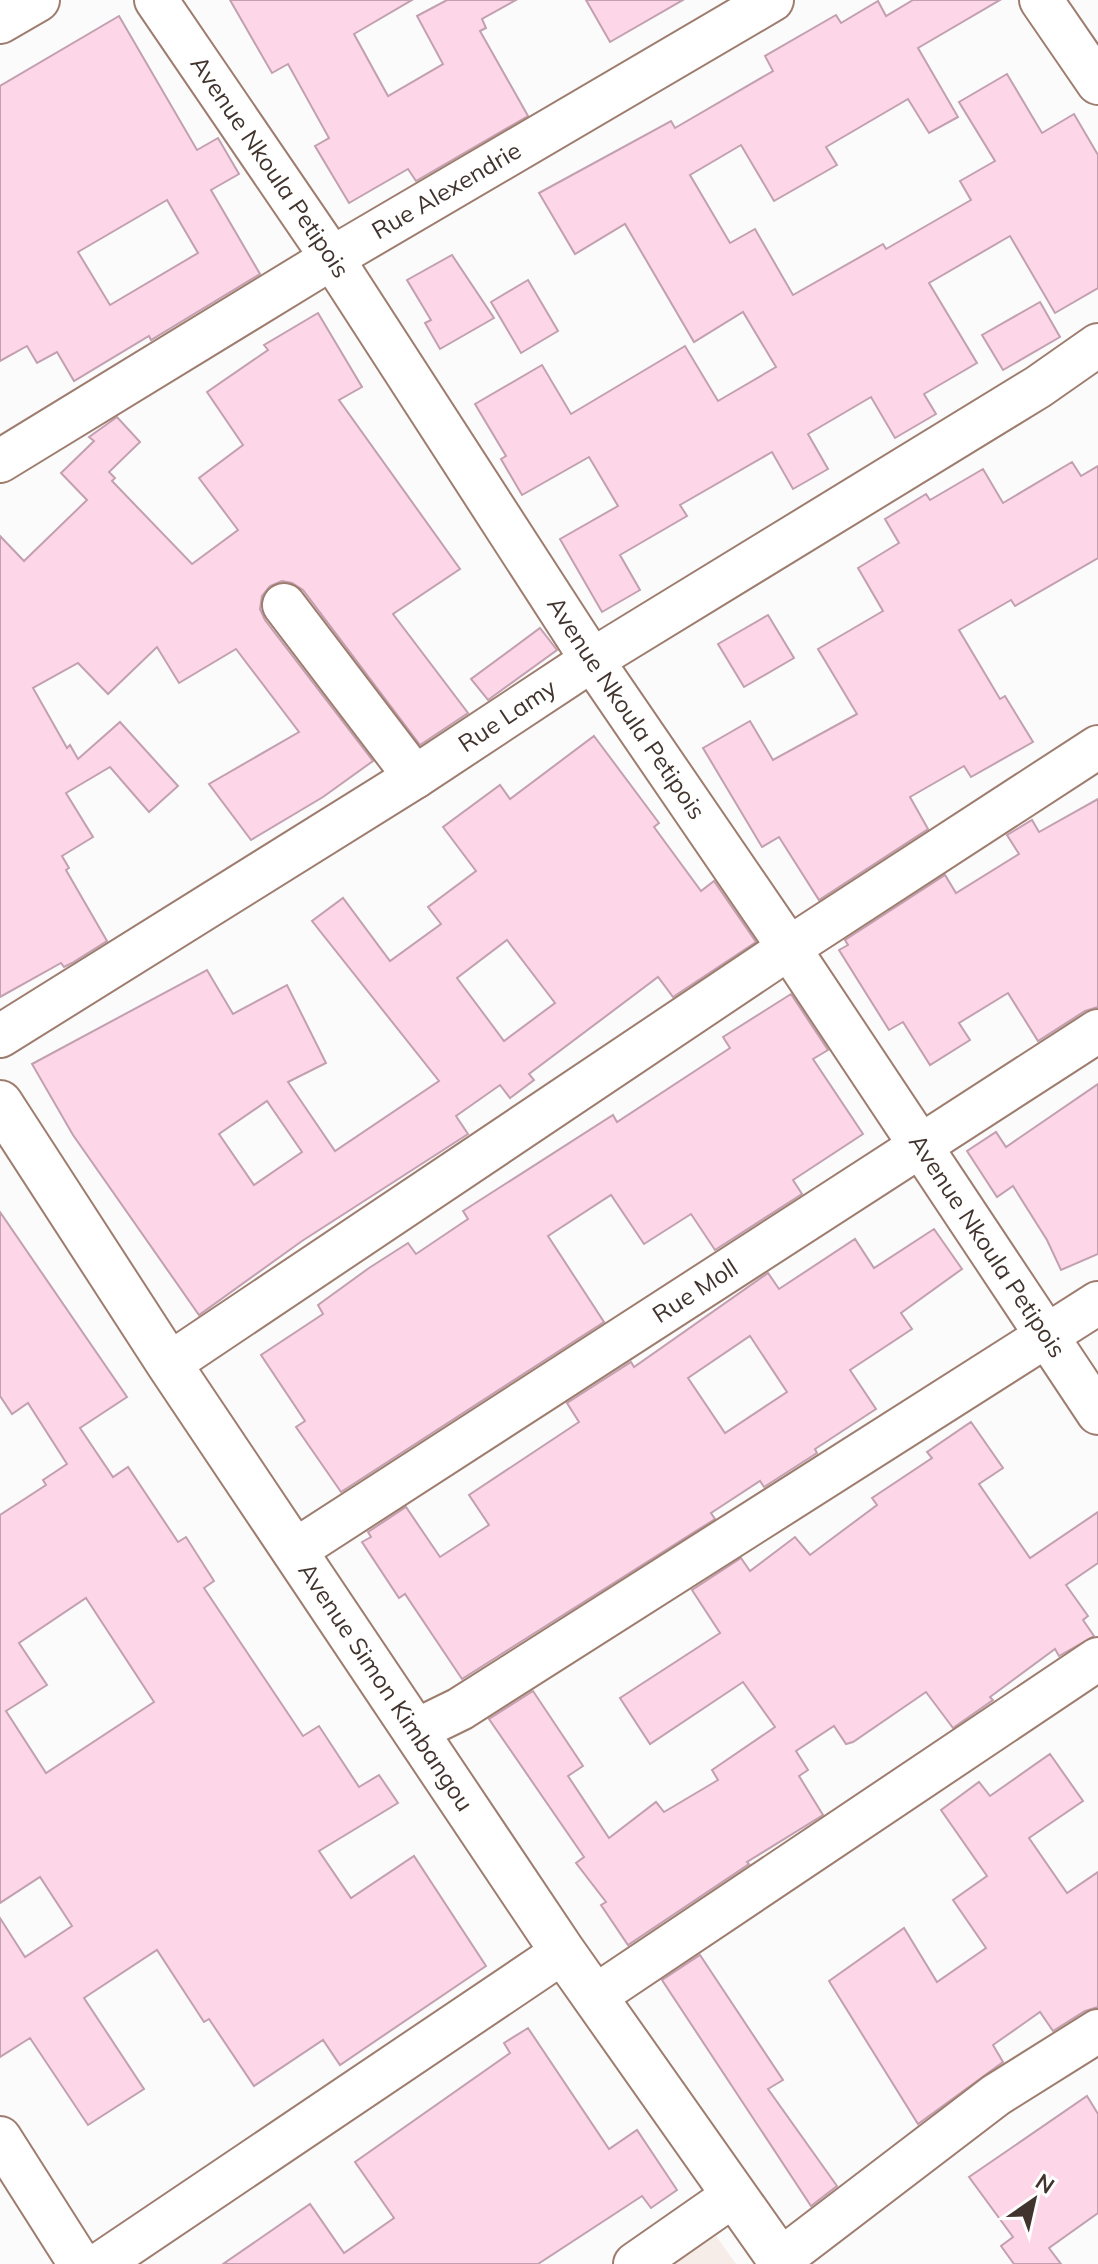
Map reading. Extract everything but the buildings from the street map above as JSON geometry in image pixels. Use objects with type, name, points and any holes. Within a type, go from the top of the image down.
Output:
[{"type":"street","points":[[0,22],[38,0]]},
{"type":"street","name":"Avenue Nkoula Petipois","points":[[156,0],[332,258],[592,660],[789,948],[1098,1413]]},
{"type":"street","name":"Rue Alexendrie","points":[[0,461],[332,258],[772,0]]},
{"type":"street","points":[[1041,0],[1098,83]]},
{"type":"street","name":"Rue Lamy","points":[[0,1036],[415,777],[592,660],[1038,387],[1098,345]]},
{"type":"street","points":[[284,605],[415,777]]},
{"type":"street","points":[[169,1364],[789,948],[1098,747]]},
{"type":"street","name":"Rue Moll","points":[[294,1551],[1098,1031]]},
{"type":"street","name":"Avenue Simon Kimbangou","points":[[0,1103],[169,1364],[563,1952],[782,2262]]},
{"type":"street","points":[[415,1731],[460,1709],[1098,1303]]},
{"type":"street","points":[[594,1997],[1098,1659]]},
{"type":"street","points":[[100,2264],[563,1952]]},
{"type":"street","points":[[782,2262],[996,2095],[1098,2031]]},
{"type":"street","points":[[0,2138],[80,2264]]},
{"type":"street","points":[[635,2264],[734,2195]]},
{"type":"shaded area","points":[[716,2236],[736,2264],[674,2264]]}]
